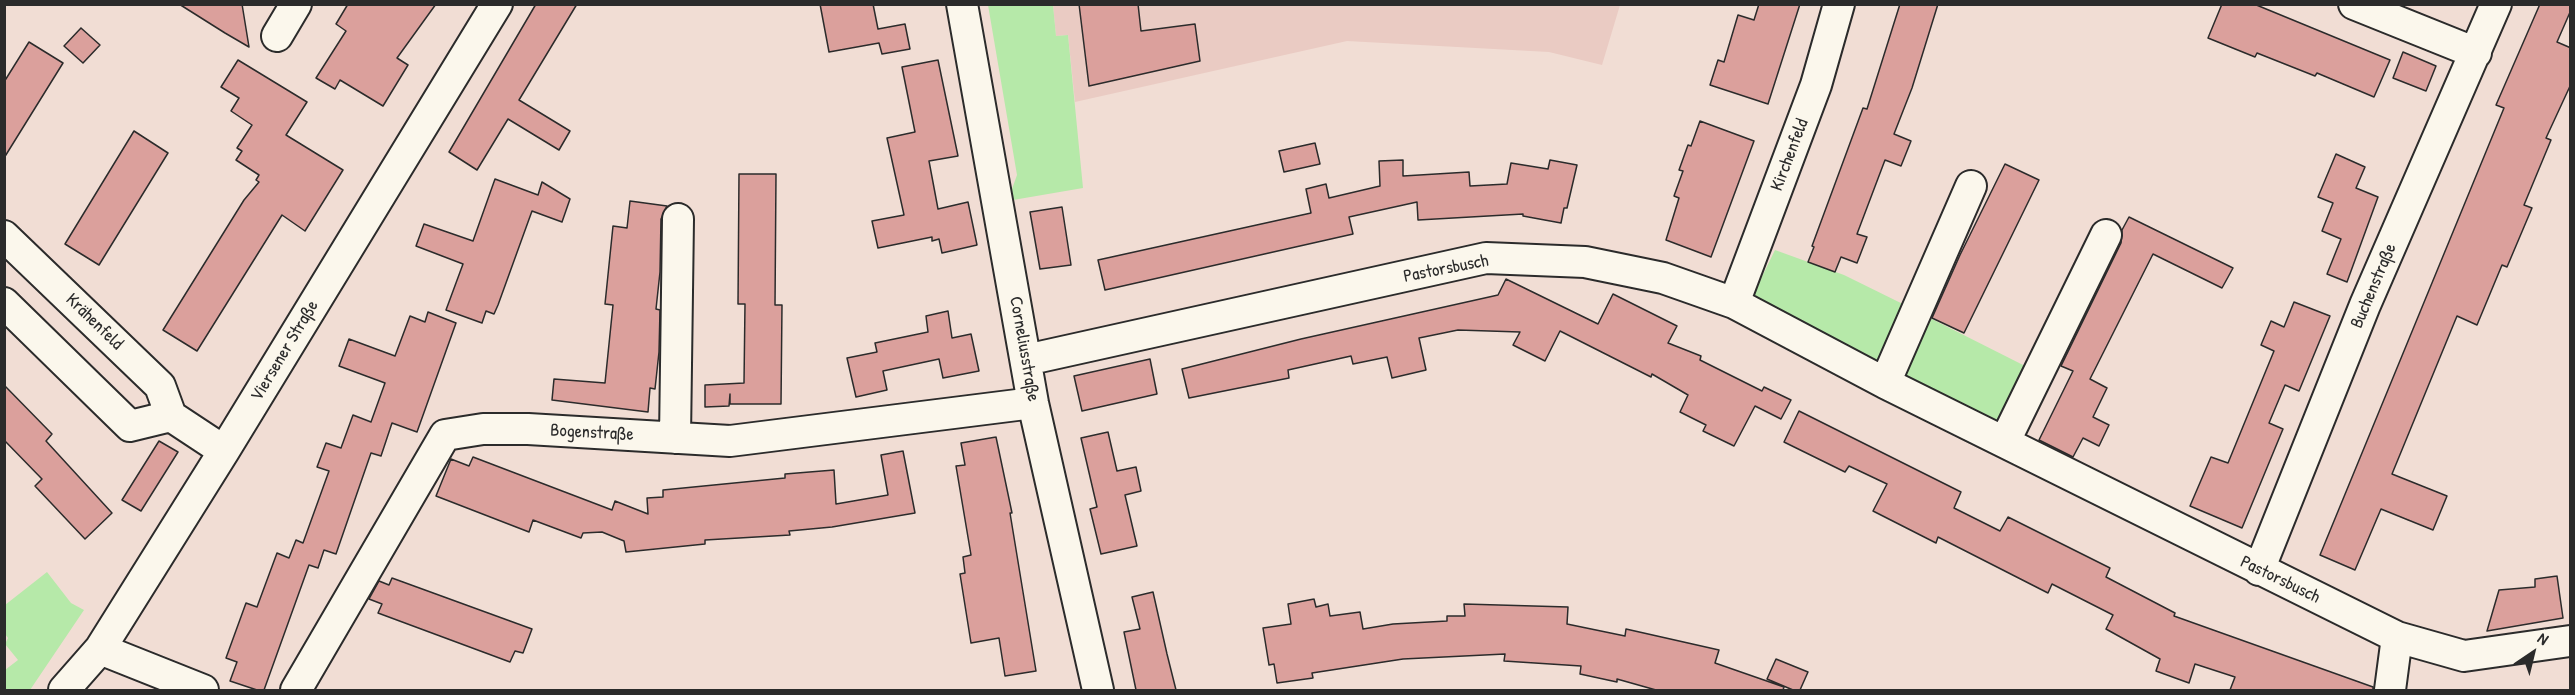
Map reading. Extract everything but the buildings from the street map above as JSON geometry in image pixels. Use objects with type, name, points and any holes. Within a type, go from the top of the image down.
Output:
[{"type":"street","points":[[277,36],[296,4]]},
{"type":"street","name":"Viersener Straße","points":[[64,690],[100,649],[224,451],[497,4]]},
{"type":"street","name":"Corneliusstraße","points":[[962,4],[1033,403],[1098,690]]},
{"type":"street","name":"Kirchenfeld","points":[[1734,303],[1816,85],[1839,4]]},
{"type":"street","points":[[2354,4],[2476,53]]},
{"type":"street","name":"Buchenstraße","points":[[2259,570],[2365,305],[2496,4]]},
{"type":"street","points":[[1885,383],[1971,186]]},
{"type":"street","points":[[675,438],[678,219]]},
{"type":"street","points":[[2005,441],[2106,235]]},
{"type":"street","name":"Krähenfeld","points":[[4,236],[160,386],[171,416]]},
{"type":"street","name":"Pastorsbusch","points":[[1026,360],[1486,258],[1585,262],[1662,278],[1734,303],[1885,383],[2397,638],[2464,656],[2571,641]]},
{"type":"street","points":[[4,303],[130,426],[171,416],[224,451]]},
{"type":"street","name":"Bogenstraße","points":[[296,690],[445,435],[483,429],[517,429],[730,441],[1033,403]]},
{"type":"street","points":[[2390,690],[2397,638]]},
{"type":"street","points":[[100,649],[203,690]]},
{"type":"shaded area","points":[[1053,5],[1620,5],[1602,65],[1549,52],[1347,41],[1075,102],[1068,35],[1056,36]]},
{"type":"green space","points":[[988,5],[1053,5],[1056,36],[1068,35],[1083,188],[1013,200],[1012,189],[1017,175]]},
{"type":"green space","points":[[1775,250],[1844,275],[1913,309],[1883,370],[1751,299]]},
{"type":"green space","points":[[1924,315],[2033,370],[2002,431],[1895,376]]},
{"type":"green space","points":[[47,572],[71,603],[84,610],[30,690],[5,690],[5,670],[18,660],[5,644],[8,638],[5,634],[5,605]]}]
